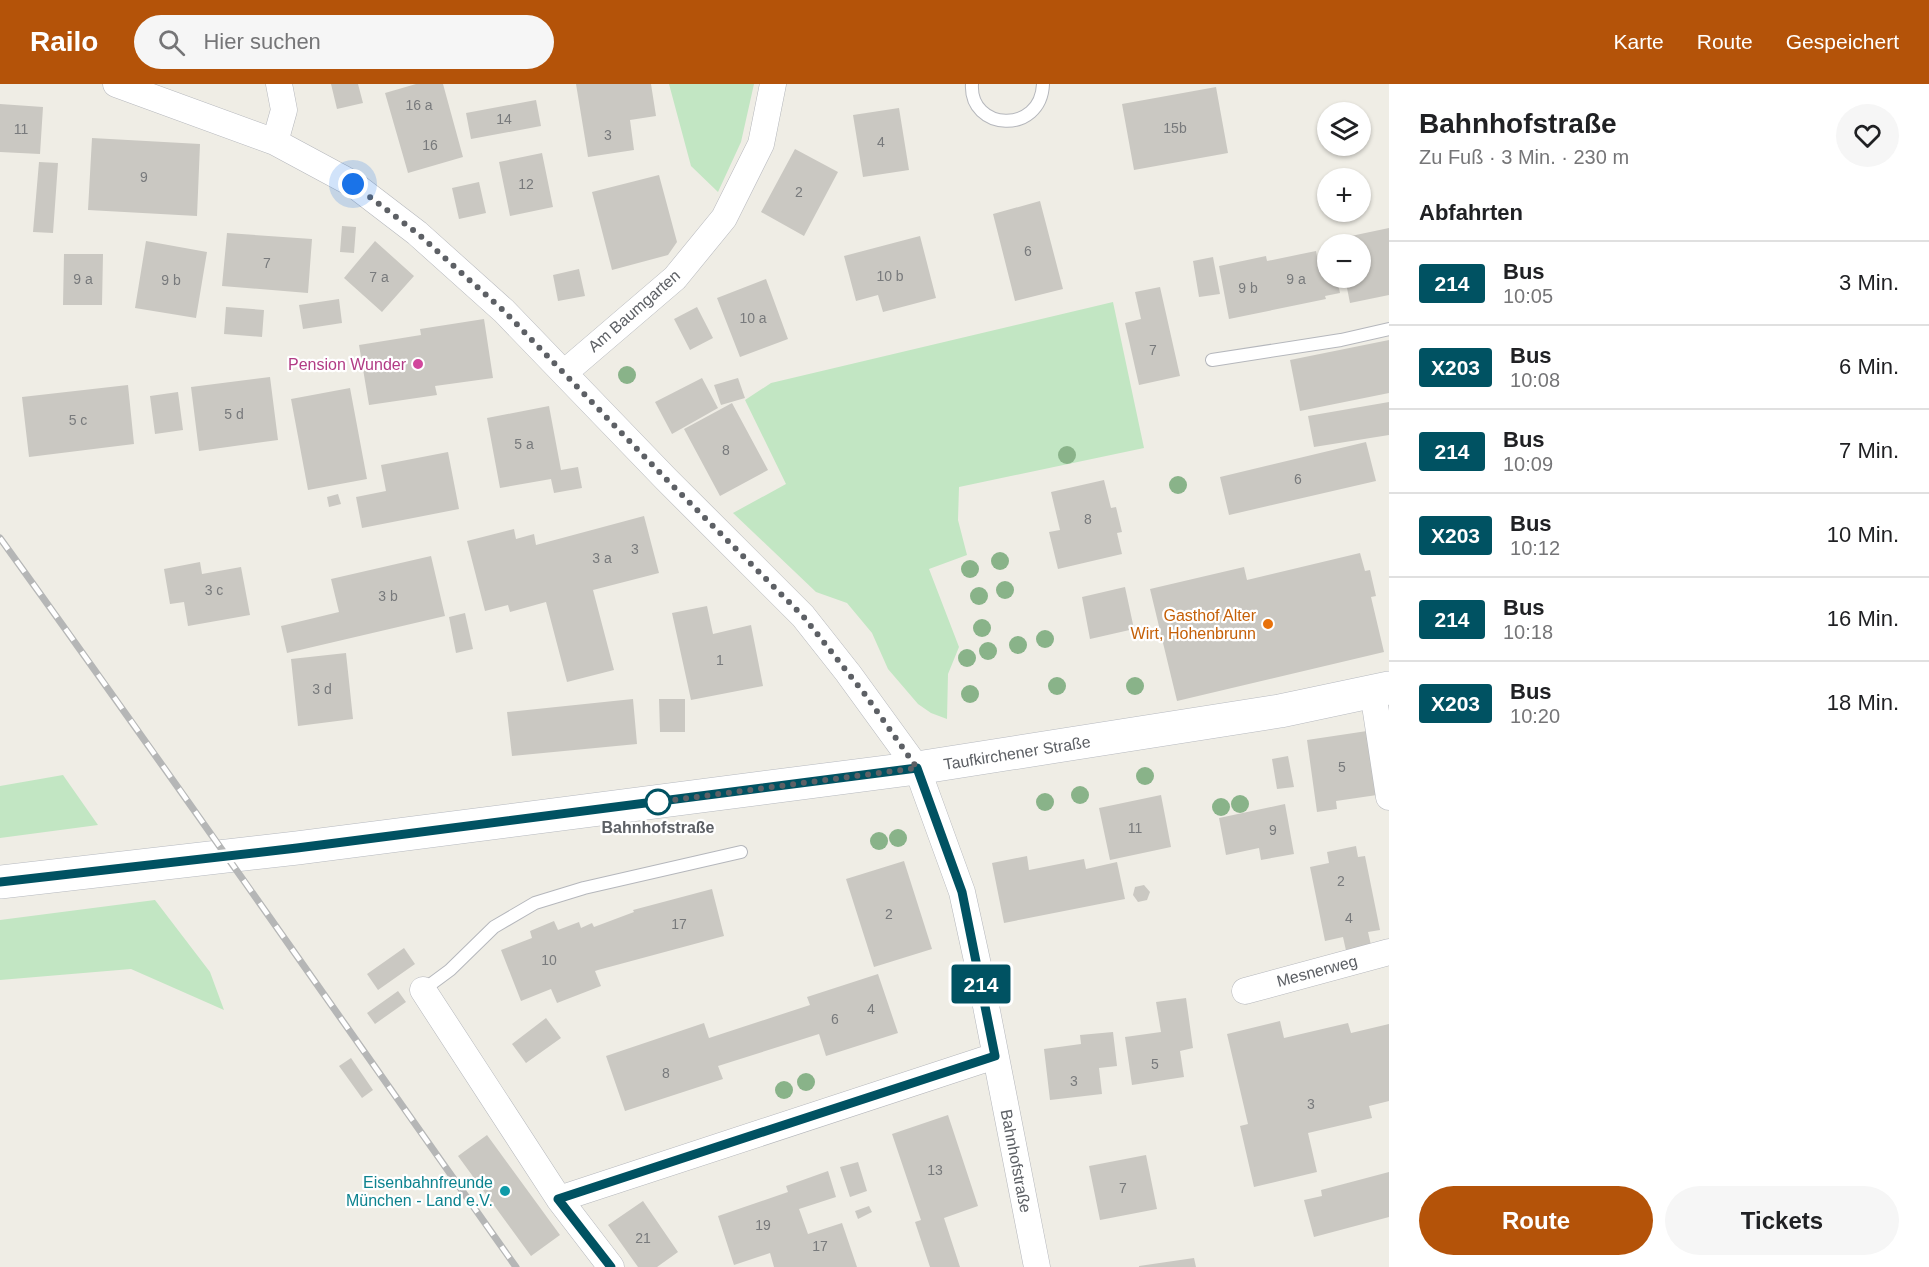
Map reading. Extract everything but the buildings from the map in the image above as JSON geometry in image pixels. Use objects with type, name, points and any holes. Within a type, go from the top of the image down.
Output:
[{"type":"main road","name":"Taufkirchener Straße","points":[[0,882],[309,847],[917,768],[1280,711],[1381,690]]},
{"type":"street","name":"Bahnhofstraße","points":[[117,84],[276,142],[353,184],[417,233],[504,311],[666,479],[803,616],[864,693],[917,768],[962,892],[1037,1267]]},
{"type":"street","points":[[276,142],[284,110],[279,84]]},
{"type":"street","name":"Am Baumgarten","points":[[564,373],[675,278],[724,218],[760,144],[773,84]]},
{"type":"street","points":[[1381,690],[1389,796]]},
{"type":"street","name":"Mesnerweg","points":[[1245,991],[1389,952]]},
{"type":"street","points":[[423,990],[558,1199],[611,1267]]},
{"type":"street","points":[[558,1199],[995,1056]]},
{"type":"lane","points":[[972,84],[976,104],[985,114],[998,120],[1012,122],[1025,117],[1036,108],[1042,95],[1043,84]]},
{"type":"lane","points":[[1212,360],[1341,340],[1389,329]]},
{"type":"lane","points":[[423,990],[450,970],[494,927],[535,903],[584,888],[741,852]]},
{"type":"green space","points":[[669,84],[754,84],[741,142],[718,192],[691,166]]},
{"type":"green space","points":[[1113,302],[1144,448],[959,487],[958,520],[967,555],[929,569],[959,647],[948,674],[947,719],[931,713],[918,704],[888,669],[872,633],[847,603],[816,592],[733,513],[786,484],[745,400],[771,383]]},
{"type":"green space","points":[[63,775],[98,825],[0,838],[0,786]]},
{"type":"green space","points":[[155,900],[210,972],[224,1010],[131,969],[0,980],[0,920]]},
{"type":"railway","points":[[0,538],[516,1267]]},
{"type":"bus line","name":"214","points":[[0,882],[297,848],[917,768],[962,892],[995,1056],[558,1199],[611,1267]]},
{"type":"place","name":"Pension Wunder","points":[[418,364]]},
{"type":"place","name":"Gasthof Alter Wirt, Hohenbrunn","points":[[1268,624]]},
{"type":"place","name":"Bahnhofstraße","points":[[658,802]]},
{"type":"place","name":"Eisenbahnfreunde München - Land e.V.","points":[[505,1191]]},
{"type":"route","points":[[353,184],[417,233],[504,311],[666,479],[803,616],[864,693],[917,768],[658,802]]}]
